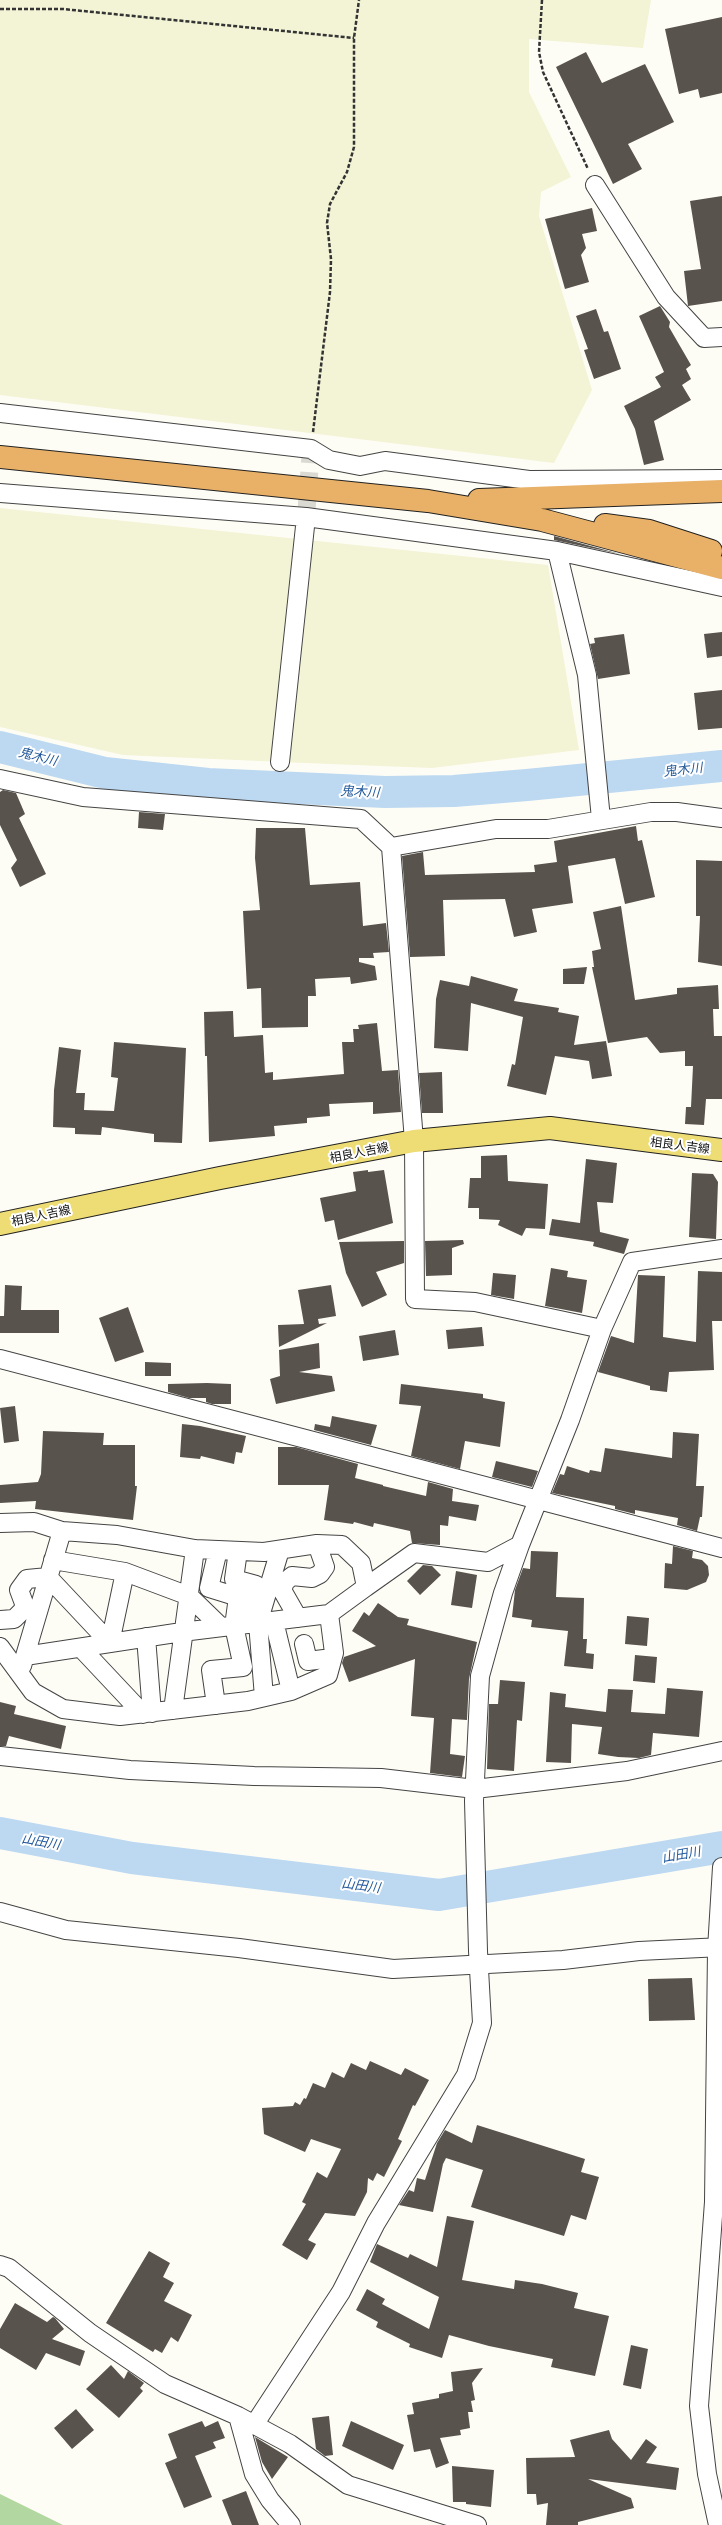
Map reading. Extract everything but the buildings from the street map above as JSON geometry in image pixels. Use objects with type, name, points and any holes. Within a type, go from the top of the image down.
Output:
[{"type":"highway","points":[[0,457],[428,501],[542,520],[722,568]]},
{"type":"highway","points":[[428,501],[589,497],[722,491]]},
{"type":"highway","points":[[589,497],[630,505],[722,501]]},
{"type":"highway","points":[[542,520],[573,520],[649,531],[722,554]]},
{"type":"main road","name":"相良人吉線","points":[[0,1224],[414,1141],[550,1128],[722,1150]]},
{"type":"street","points":[[595,185],[666,297],[704,338],[722,337]]},
{"type":"street","points":[[0,413],[311,449],[329,460],[360,466],[385,461],[529,480],[722,479]]},
{"type":"street","points":[[0,493],[306,517],[557,551],[722,587]]},
{"type":"street","points":[[280,762],[306,517]]},
{"type":"street","points":[[557,551],[587,675],[601,819]]},
{"type":"street","points":[[0,779],[83,797],[361,819],[391,847],[414,1141],[415,1298],[475,1302],[602,1329]]},
{"type":"street","points":[[391,847],[496,829],[548,829],[601,819],[651,812],[677,812],[722,818]]},
{"type":"street","points":[[254,2425],[341,2292],[376,2224],[466,2075],[482,2023],[475,1795],[480,1676],[520,1545],[602,1329],[632,1262],[722,1249]]},
{"type":"street","points":[[0,1359],[722,1548]]},
{"type":"street","points":[[0,1522],[34,1522],[62,1531],[117,1535],[196,1549],[264,1552],[317,1544],[342,1545],[361,1563],[366,1587]]},
{"type":"street","points":[[23,1665],[62,1531]]},
{"type":"street","points":[[298,1618],[282,1590],[285,1582],[292,1576],[312,1578],[320,1574],[325,1567],[317,1544]]},
{"type":"street","points":[[23,1665],[81,1648],[146,1637],[330,1614],[414,1553],[488,1562],[520,1545]]},
{"type":"street","points":[[173,1710],[182,1632],[196,1549]]},
{"type":"street","points":[[218,1550],[209,1588],[238,1597],[247,1624],[264,1697]]},
{"type":"street","points":[[247,1624],[280,1550]]},
{"type":"street","points":[[216,1705],[211,1670],[243,1667],[247,1624],[256,1585],[234,1579],[238,1551]]},
{"type":"street","points":[[51,1569],[110,1643]]},
{"type":"street","points":[[0,1620],[14,1619],[25,1606],[19,1590],[27,1580],[51,1569],[125,1572],[189,1596],[247,1624],[291,1691]]},
{"type":"street","points":[[110,1643],[125,1572]]},
{"type":"street","points":[[0,1647],[23,1665],[33,1692],[63,1710],[120,1716],[216,1705],[264,1697],[291,1691],[328,1675],[332,1658],[330,1614]]},
{"type":"street","points":[[146,1637],[147,1713]]},
{"type":"street","points":[[304,1644],[308,1661],[332,1658]]},
{"type":"street","points":[[81,1648],[147,1713]]},
{"type":"street","points":[[0,1756],[130,1770],[254,1776],[381,1778],[475,1795],[626,1771],[722,1751]]},
{"type":"street","points":[[718,2525],[707,2474],[699,2406],[718,2202],[719,1943],[722,1867]]},
{"type":"street","points":[[0,1912],[66,1930],[239,1948],[393,1969],[479,1958],[563,1960],[719,1943]]},
{"type":"street","points":[[0,2265],[9,2268],[90,2333],[165,2384],[238,2416],[290,2444],[348,2485],[477,2525]]},
{"type":"street","points":[[238,2416],[254,2474],[270,2500],[291,2525]]},
{"type":"path","points":[[311,449],[330,292],[331,259],[327,223],[330,204],[347,172],[354,147],[354,38],[359,0]]},
{"type":"path","points":[[542,0],[539,52],[543,72],[595,185]]},
{"type":"path","points":[[0,9],[63,9],[354,38]]},
{"type":"green space","points":[[0,0],[651,0],[643,48],[529,39],[529,92],[571,177],[541,192],[539,216],[592,390],[554,463],[0,395]]},
{"type":"green space","points":[[0,508],[548,565],[579,750],[432,768],[305,763],[123,755],[0,727]]},
{"type":"green space","points":[[0,2494],[63,2525],[0,2525]]},
{"type":"waterway","name":"鬼木川","points":[[0,747],[105,773],[208,784],[385,792],[454,791],[722,766]]},
{"type":"waterway","name":"山田川","points":[[0,1833],[132,1858],[439,1895],[722,1847]]},
{"type":"tunnel","points":[[306,517],[311,449]]}]
